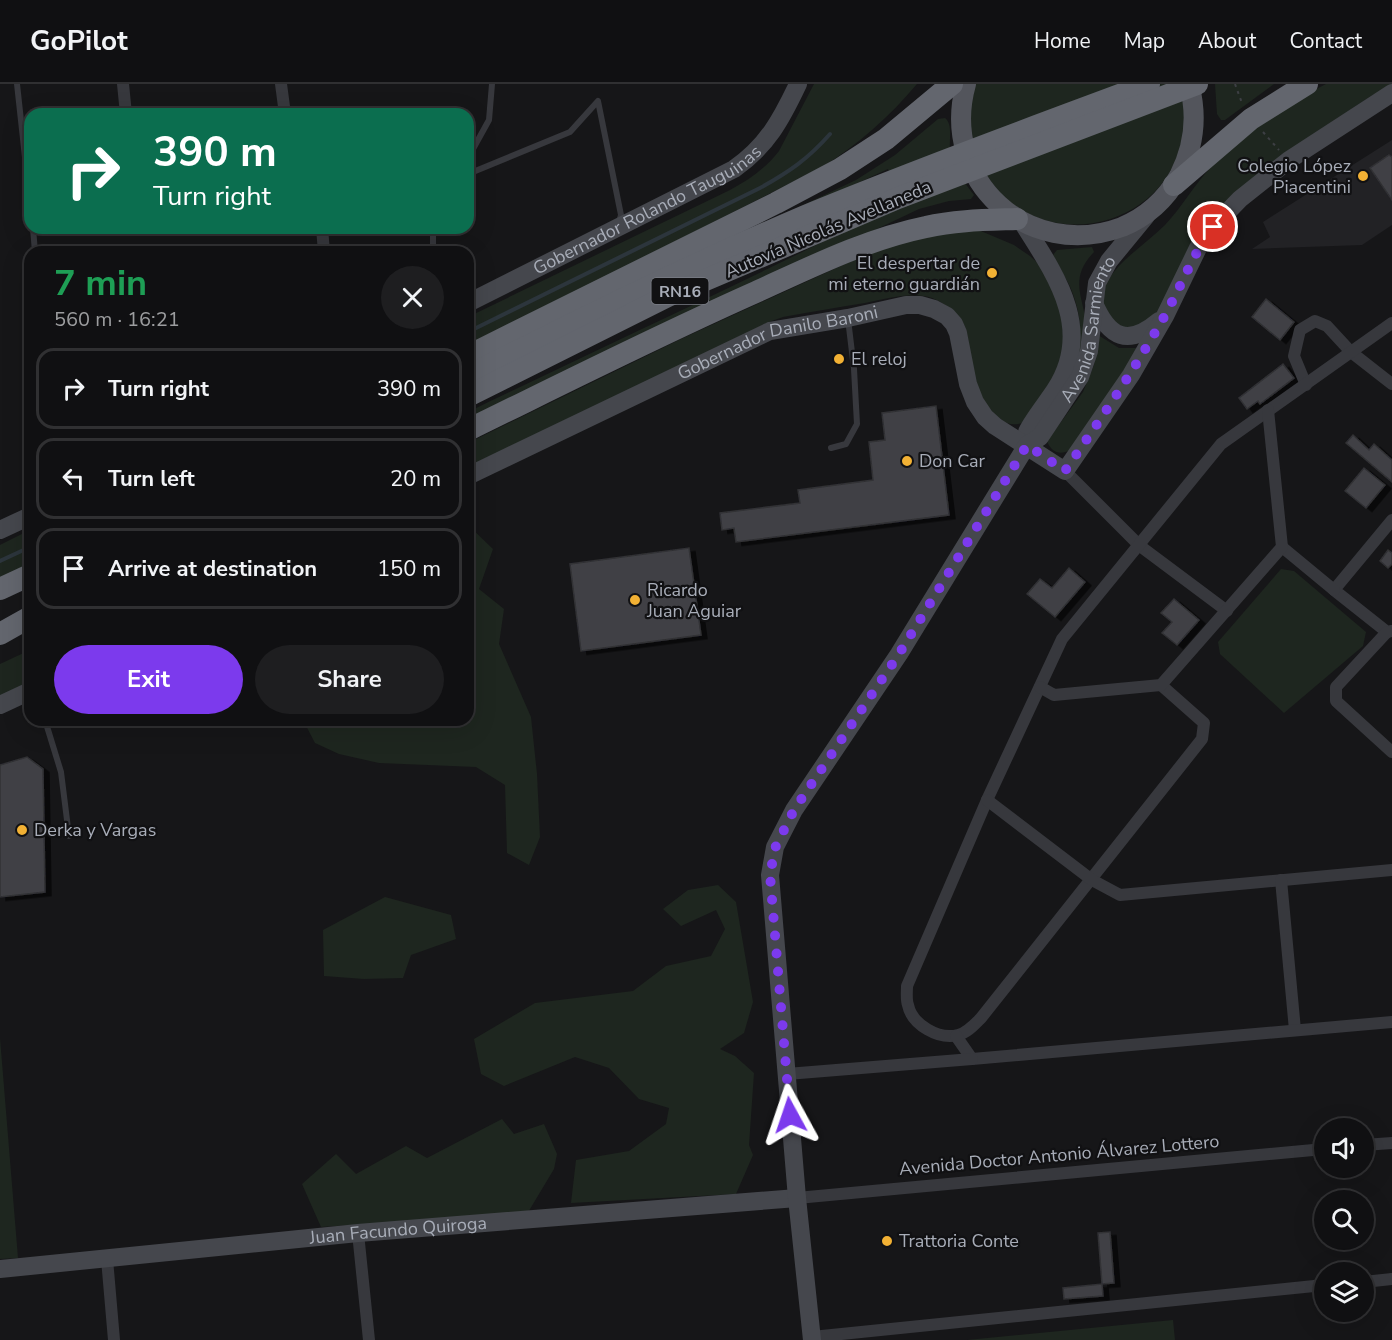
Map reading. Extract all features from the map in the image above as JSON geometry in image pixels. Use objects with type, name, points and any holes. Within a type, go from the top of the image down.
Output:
[{"type":"highway","points":[[474,353],[840,169],[886,140],[952,84]]},
{"type":"highway","name":"Autovía Nicolás Avellaneda","points":[[474,393],[668,296],[895,189],[1149,84]]},
{"type":"highway","name":"Autovía Nicolás Avellaneda","points":[[474,373],[648,286],[804,217],[895,189],[1197,84]]},
{"type":"highway","points":[[1174,185],[1244,124],[1307,84]]},
{"type":"highway","points":[[474,427],[690,322],[828,260],[925,227],[954,222],[1020,221]]},
{"type":"highway","points":[[0,590],[24,577]]},
{"type":"highway","points":[[0,604],[24,594]]},
{"type":"highway","points":[[0,634],[24,620]]},
{"type":"highway","points":[[0,648],[24,637]]},
{"type":"main road","points":[[966,84],[960,122],[963,145],[971,167],[990,197],[1020,221],[1054,233],[1087,236],[1130,223],[1149,211],[1174,185],[1187,160],[1194,131],[1194,102],[1189,84]]},
{"type":"street","points":[[123,84],[125,108]]},
{"type":"street","points":[[280,84],[284,108]]},
{"type":"street","name":"Gobernador Rolando Tauguinas","points":[[474,300],[734,170],[763,145],[776,126],[798,84]]},
{"type":"street","points":[[1227,611],[1140,546],[1065,471],[1131,375],[1165,316],[1198,248],[1213,227],[1240,199],[1289,160],[1392,93]]},
{"type":"street","name":"Avenida Sarmiento","points":[[812,1339],[797,1198],[770,875],[775,848],[794,810],[899,654],[1027,445],[1040,437],[1080,377],[1089,351],[1097,283],[1102,272],[1149,211]]},
{"type":"street","name":"Avenida Sarmiento","points":[[1020,221],[1059,282],[1071,318],[1072,338],[1070,353],[1059,385],[1027,430],[1027,445]]},
{"type":"street","points":[[1093,303],[1104,324],[1113,333],[1125,337],[1148,330],[1165,316]]},
{"type":"street","name":"Gobernador Danilo Baroni","points":[[474,474],[770,331],[848,318],[906,304],[920,305],[947,316],[958,333],[968,384],[975,402],[985,417],[995,426],[1065,471]]},
{"type":"street","points":[[1306,385],[1294,356],[1300,330],[1315,321],[1327,326],[1351,352],[1392,384]]},
{"type":"street","points":[[1161,685],[1204,723],[1202,739],[981,1018],[968,1031],[956,1036],[926,1029],[915,1020],[908,1006],[907,986],[987,800],[1062,639],[1221,444],[1392,323]]},
{"type":"street","points":[[1268,410],[1282,547],[1389,631],[1336,687],[1336,701],[1392,752]]},
{"type":"street","points":[[0,530],[24,519]]},
{"type":"street","points":[[1334,590],[1392,520]]},
{"type":"street","points":[[1040,687],[1054,695],[1161,685],[1282,547]]},
{"type":"street","points":[[0,705],[24,694]]},
{"type":"street","points":[[987,800],[1092,880],[1120,895],[1392,870]]},
{"type":"street","points":[[1281,880],[1295,1030]]},
{"type":"street","points":[[787,1074],[1392,1022]]},
{"type":"street","points":[[956,1036],[972,1059]]},
{"type":"street","points":[[1374,1144],[1392,1143]]},
{"type":"street","name":"Avenida Doctor Antonio Álvarez Lottero","points":[[797,1198],[1314,1150]]},
{"type":"street","name":"Juan Facundo Quiroga","points":[[0,1269],[358,1233],[797,1198]]},
{"type":"street","points":[[358,1233],[369,1340]]},
{"type":"street","points":[[107,1258],[114,1340]]},
{"type":"street","points":[[1374,1281],[1392,1279]]},
{"type":"street","points":[[812,1339],[1314,1287]]},
{"type":"lane","points":[[17,84],[24,148]]},
{"type":"lane","points":[[474,147],[489,120],[492,84]]},
{"type":"lane","points":[[474,172],[570,132],[597,101],[621,215],[616,230]]},
{"type":"lane","points":[[831,448],[846,444],[857,424],[848,318]]},
{"type":"lane","points":[[47,726],[61,772],[69,836]]},
{"type":"shaded area","points":[[814,84],[917,84],[873,129],[822,167],[474,344],[474,314],[730,190],[757,173],[779,151]]},
{"type":"shaded area","points":[[975,84],[1181,84],[1186,115],[1185,130],[1169,173],[1152,195],[1130,211],[1104,221],[1077,224],[1050,222],[1024,212],[1001,194],[985,172],[975,147],[970,124]]},
{"type":"shaded area","points":[[1215,84],[1274,84],[1225,120],[1221,120],[1217,114]]},
{"type":"shaded area","points":[[1326,84],[1392,84],[1392,86],[1371,96],[1300,143],[1235,194],[1159,312],[1141,325],[1119,329],[1099,301],[1114,272],[1165,225],[1205,174],[1236,142],[1280,110]]},
{"type":"shaded area","points":[[945,118],[950,128],[950,149],[953,162],[974,195],[971,199],[949,201],[919,209],[474,420],[474,409],[739,283],[900,203],[888,169],[491,353],[856,180],[895,155],[938,119]]},
{"type":"shaded area","name":"Colegio López Piacentini","points":[[1392,140],[1392,225],[1362,245],[1252,249],[1270,237],[1263,222]]},
{"type":"shaded area","points":[[976,229],[1014,245],[1041,266],[1061,309],[1064,345],[1055,375],[1025,422],[1014,424],[1005,422],[988,407],[974,377],[969,342],[961,319],[944,304],[933,298],[905,296],[783,317],[769,322],[474,466],[474,440],[683,338],[904,237]]},
{"type":"shaded area","points":[[1092,247],[1094,252],[1085,263],[1079,283],[1086,322],[1086,338],[1070,377],[1077,354],[1080,323],[1071,289],[1053,255],[1057,250]]},
{"type":"shaded area","points":[[1098,335],[1119,348],[1140,348],[1070,450],[1063,453],[1056,452],[1047,441],[1083,392],[1094,365]]},
{"type":"shaded area","points":[[474,531],[493,549],[479,589],[504,609],[499,644],[531,717],[540,837],[529,865],[507,853],[505,785],[476,767],[379,763],[339,754],[315,743],[306,726],[474,726]]},
{"type":"shaded area","points":[[24,533],[24,567],[0,579],[0,545]]},
{"type":"shaded area","points":[[1281,569],[1294,571],[1366,632],[1363,646],[1284,713],[1220,654],[1218,642]]},
{"type":"shaded area","points":[[24,653],[24,686],[0,698],[0,664]]},
{"type":"shaded area","points":[[718,885],[736,902],[753,1002],[744,1033],[720,1049],[735,1056],[754,1073],[749,1145],[753,1155],[736,1194],[571,1203],[576,1160],[629,1151],[666,1124],[669,1108],[639,1099],[609,1068],[575,1057],[504,1086],[481,1074],[474,1039],[535,1003],[633,991],[666,966],[711,956],[725,929],[716,910],[681,926],[663,909],[688,890]]},
{"type":"shaded area","points":[[385,897],[451,915],[456,939],[411,955],[403,978],[364,979],[324,976],[323,930]]},
{"type":"shaded area","points":[[0,1038],[18,1258],[0,1259]]},
{"type":"shaded area","points":[[502,1119],[514,1134],[544,1124],[557,1154],[554,1169],[527,1214],[321,1227],[302,1184],[336,1154],[356,1174],[406,1146],[427,1158]]},
{"type":"shaded area","points":[[1173,1320],[1175,1340],[967,1340]]},
{"type":"building","points":[[1389,155],[1392,157],[1392,200],[1370,168]]},
{"type":"building","points":[[1266,299],[1294,322],[1280,340],[1252,317]]},
{"type":"building","points":[[1283,364],[1294,378],[1260,404],[1258,401],[1247,409],[1239,398]]},
{"type":"building","name":"Don Car","points":[[936,406],[949,515],[736,542],[734,528],[722,530],[720,513],[800,503],[798,490],[873,480],[869,442],[885,440],[882,413]]},
{"type":"building","points":[[1353,435],[1369,450],[1374,444],[1392,460],[1392,482],[1346,443]]},
{"type":"building","points":[[1364,468],[1385,485],[1366,508],[1345,491]]},
{"type":"building","name":"Ricardo Juan Aguiar","points":[[689,548],[701,635],[581,651],[570,564]]},
{"type":"building","points":[[1388,550],[1392,553],[1392,564],[1388,568],[1380,561]]},
{"type":"building","points":[[1069,568],[1085,582],[1055,617],[1027,594],[1040,579],[1052,588]]},
{"type":"building","points":[[1174,599],[1199,620],[1177,645],[1162,633],[1172,622],[1161,613]]},
{"type":"building","name":"Derka y Vargas","points":[[27,757],[43,769],[45,892],[0,897],[0,765]]},
{"type":"building","points":[[1110,1232],[1114,1283],[1102,1284],[1098,1233]]},
{"type":"building","points":[[1102,1284],[1103,1296],[1064,1299],[1063,1288]]},
{"type":"waterway","points":[[474,329],[760,188],[798,164],[830,134]]},
{"type":"waterway","points":[[0,561],[24,550]]},
{"type":"place","name":"Colegio López Piacentini","points":[[1363,176]]},
{"type":"place","name":"El despertar de mi eterno guardián","points":[[992,273]]},
{"type":"place","name":"El reloj","points":[[839,359]]},
{"type":"place","name":"Don Car","points":[[907,461]]},
{"type":"place","name":"Ricardo Juan Aguiar","points":[[635,600]]},
{"type":"place","name":"Derka y Vargas","points":[[22,830]]},
{"type":"place","name":"Trattoria Conte","points":[[887,1241]]},
{"type":"route","points":[[790,1115],[770,875],[775,848],[794,810],[899,654],[1027,445],[1065,471],[1131,375],[1165,316],[1198,248],[1213,227]]}]
